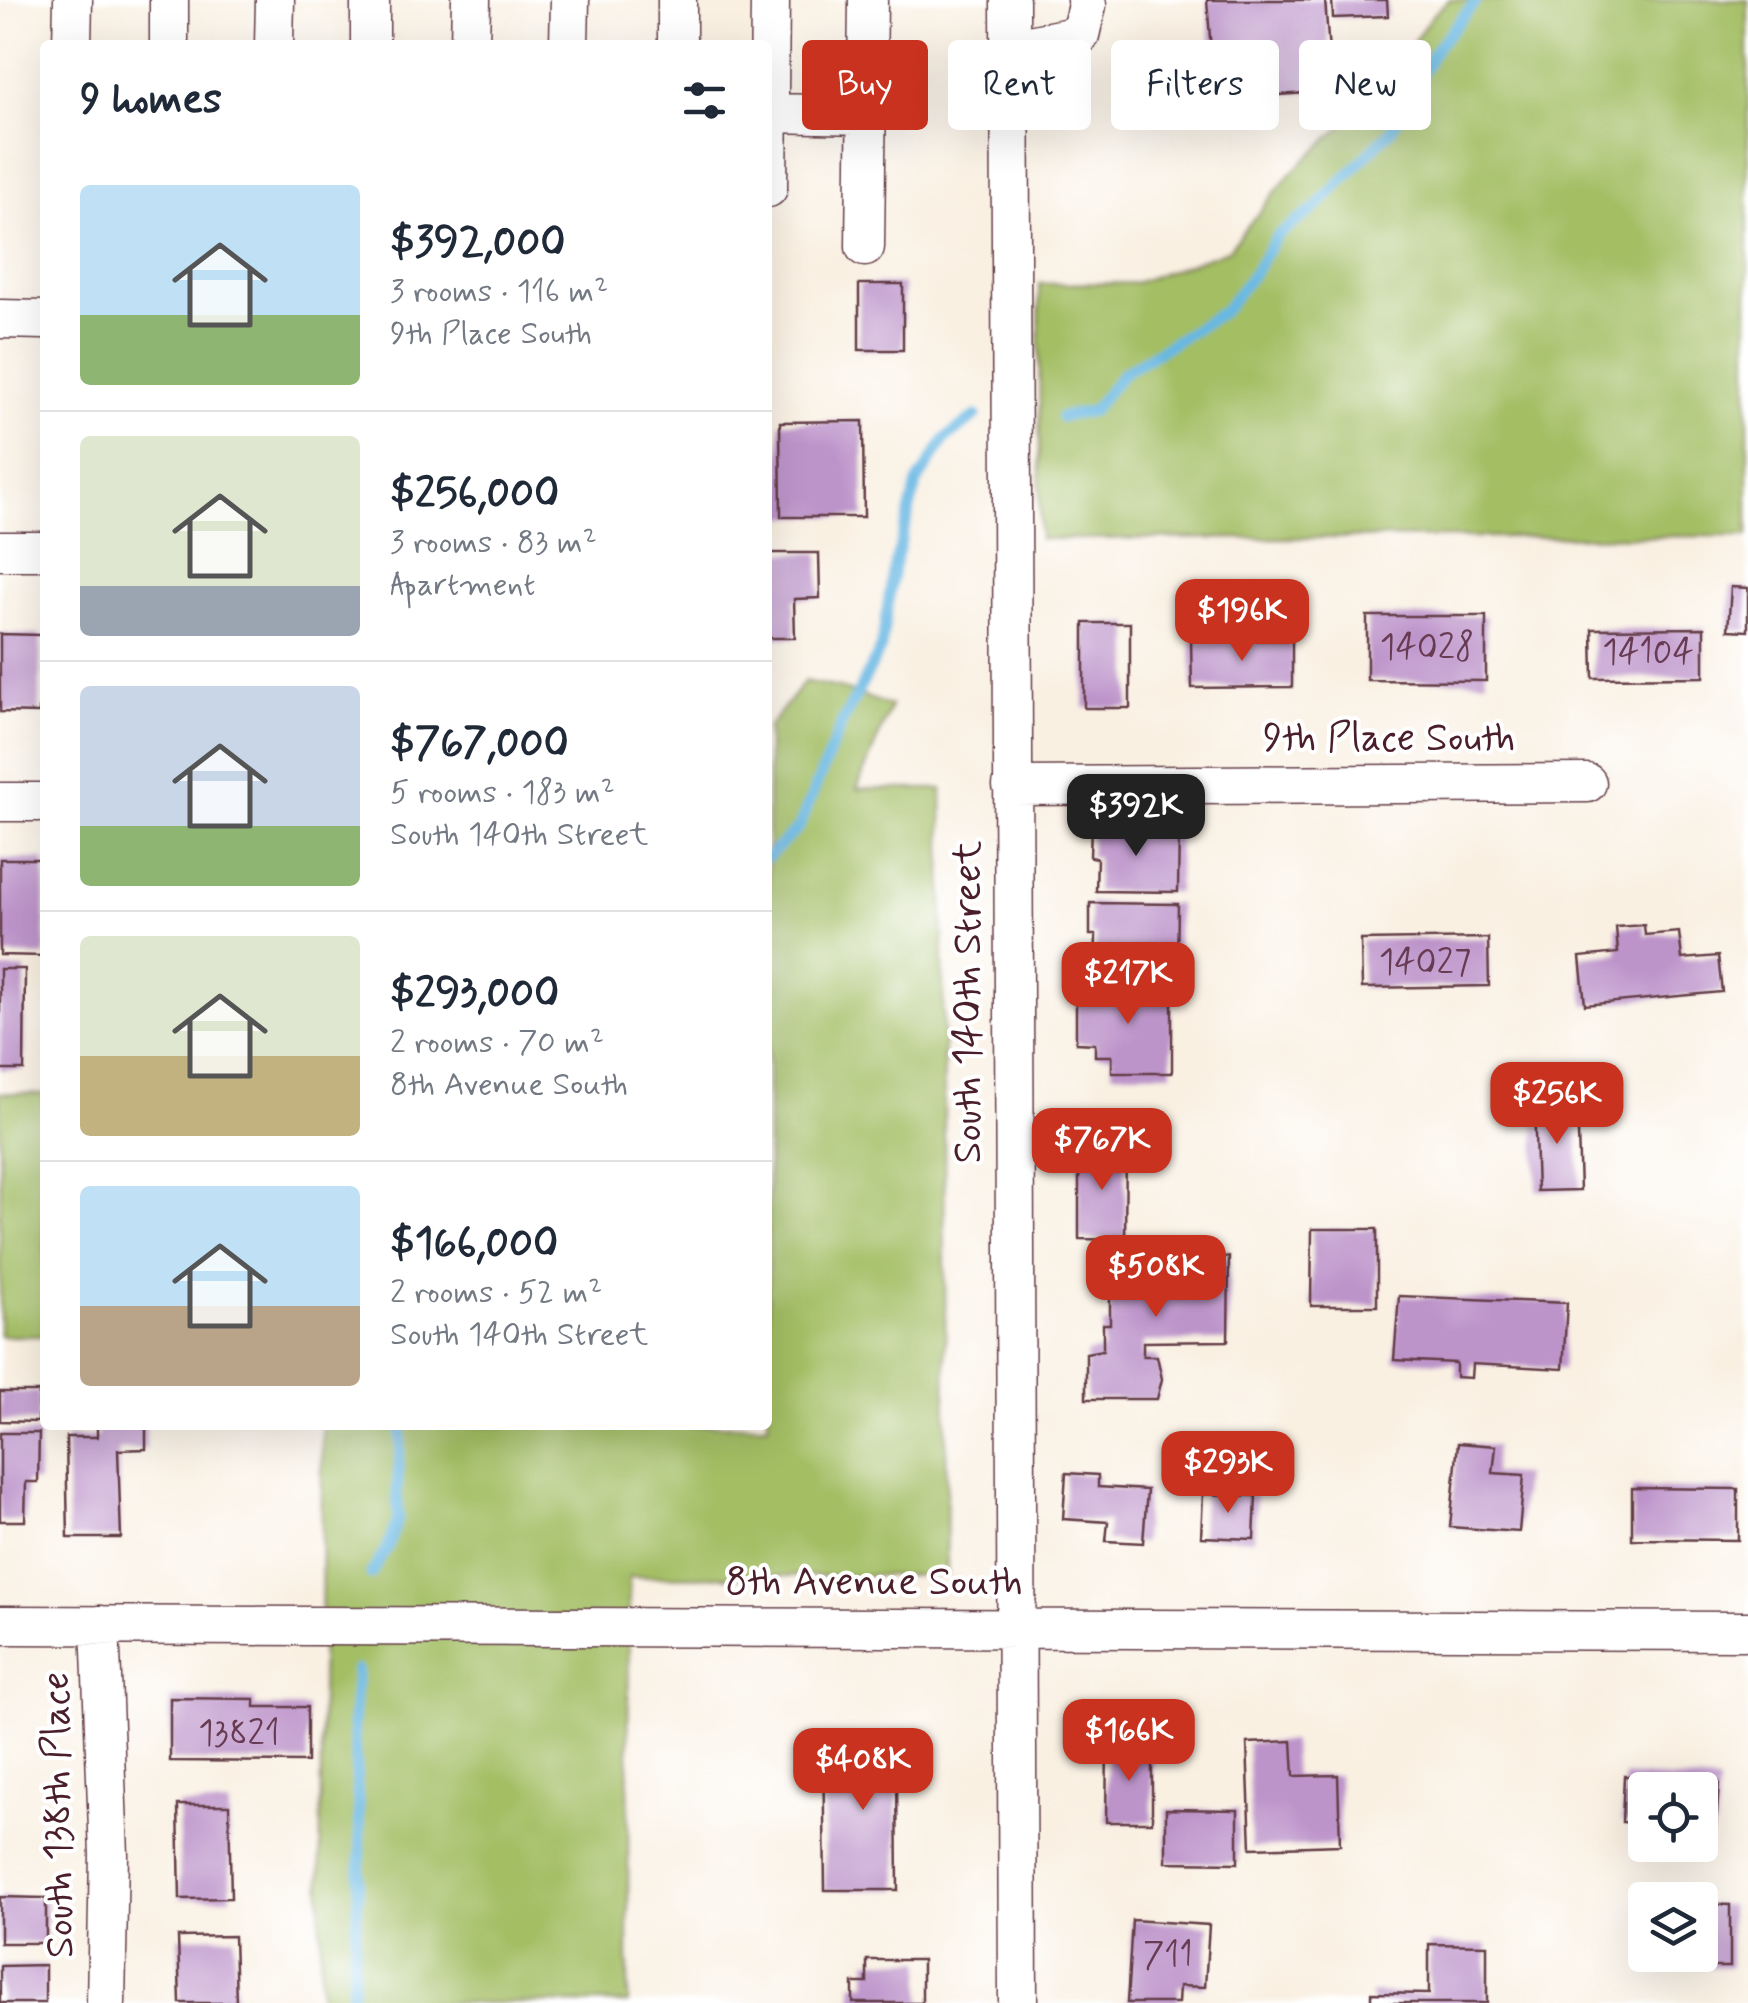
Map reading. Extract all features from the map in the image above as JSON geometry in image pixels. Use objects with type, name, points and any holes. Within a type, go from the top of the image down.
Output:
[{"type":"street","points":[[72,40],[73,0]]},
{"type":"street","points":[[169,0],[169,40]]},
{"type":"street","points":[[274,0],[274,40]]},
{"type":"street","points":[[370,0],[370,40]]},
{"type":"street","points":[[470,40],[471,0]]},
{"type":"street","points":[[569,40],[570,0]]},
{"type":"street","points":[[677,40],[678,0]]},
{"type":"street","points":[[769,40],[770,0]]},
{"type":"street","points":[[867,40],[868,0]]},
{"type":"street","name":"South 140th Street","points":[[1010,0],[1010,40]]},
{"type":"street","points":[[1054,40],[1080,35],[1086,0]]},
{"type":"street","points":[[772,114],[802,114]]},
{"type":"street","points":[[865,247],[866,130]]},
{"type":"street","name":"South 140th Street","points":[[1010,130],[1018,2003]]},
{"type":"street","points":[[0,319],[40,320]]},
{"type":"street","points":[[0,551],[40,551]]},
{"type":"street","name":"9th Place South","points":[[1012,786],[1586,783]]},
{"type":"street","points":[[0,802],[40,802]]},
{"type":"street","name":"8th Avenue South","points":[[0,1625],[1748,1631]]},
{"type":"street","name":"South 138th Place","points":[[100,1625],[109,1855],[106,2003]]},
{"type":"green space","points":[[1449,0],[1748,0],[1748,536],[1040,539],[1039,284],[1135,283],[1228,250],[1291,173],[1338,130],[1431,130],[1431,40],[1415,40],[1432,15]]},
{"type":"green space","points":[[805,681],[891,706],[857,789],[942,789],[947,1575],[629,1577],[628,2003],[320,2003],[322,1430],[772,1430],[772,723]]},
{"type":"green space","points":[[0,1093],[40,1094],[40,1336],[0,1336]]},
{"type":"building","points":[[1207,0],[1325,0],[1328,40],[1299,40],[1299,94],[1279,95],[1279,40],[1210,40]]},
{"type":"building","points":[[1332,0],[1387,0],[1388,16],[1333,18]]},
{"type":"building","points":[[859,284],[903,284],[903,350],[859,350]]},
{"type":"building","points":[[863,421],[864,517],[781,517],[780,422]]},
{"type":"building","points":[[772,553],[819,553],[820,598],[794,599],[795,638],[772,638]]},
{"type":"building","points":[[1731,587],[1748,588],[1748,631],[1728,630]]},
{"type":"building","points":[[1367,616],[1486,616],[1486,681],[1367,680]]},
{"type":"building","points":[[1084,623],[1130,623],[1130,708],[1084,708]]},
{"type":"building","points":[[1704,628],[1704,677],[1593,678],[1592,629]]},
{"type":"building","points":[[0,634],[40,635],[39,713],[0,712]]},
{"type":"building","points":[[1292,640],[1292,687],[1192,688],[1191,641]]},
{"type":"building","points":[[1091,826],[1179,828],[1178,892],[1096,891],[1097,858],[1090,857]]},
{"type":"building","points":[[0,859],[40,859],[40,956],[0,955]]},
{"type":"building","points":[[1090,903],[1178,904],[1177,969],[1095,968],[1096,935],[1090,935]]},
{"type":"building","points":[[1644,925],[1645,935],[1679,932],[1682,959],[1718,956],[1722,992],[1585,1005],[1580,957],[1618,953],[1616,927]]},
{"type":"building","points":[[1488,938],[1489,986],[1362,988],[1361,940]]},
{"type":"building","points":[[0,969],[25,969],[24,1070],[0,1070]]},
{"type":"building","points":[[1076,987],[1172,987],[1172,1073],[1112,1073],[1112,1056],[1095,1056],[1095,1044],[1076,1043]]},
{"type":"building","points":[[1577,1103],[1580,1190],[1537,1191],[1534,1105]]},
{"type":"building","points":[[1079,1147],[1126,1147],[1125,1240],[1079,1239]]},
{"type":"building","points":[[1312,1229],[1377,1229],[1377,1306],[1311,1306]]},
{"type":"building","points":[[1229,1257],[1228,1341],[1143,1342],[1143,1356],[1157,1356],[1162,1379],[1157,1399],[1086,1399],[1086,1353],[1103,1350],[1103,1324],[1110,1324],[1110,1258]]},
{"type":"building","points":[[1399,1296],[1567,1303],[1563,1369],[1472,1364],[1471,1378],[1456,1377],[1456,1363],[1394,1360]]},
{"type":"building","points":[[0,1392],[39,1392],[38,1422],[0,1421]]},
{"type":"building","points":[[97,1430],[146,1430],[146,1449],[118,1450],[121,1538],[68,1538],[66,1437],[97,1437]]},
{"type":"building","points":[[0,1433],[39,1433],[38,1482],[26,1482],[25,1521],[0,1521]]},
{"type":"building","points":[[1458,1443],[1496,1446],[1493,1473],[1524,1475],[1519,1532],[1450,1527]]},
{"type":"building","points":[[1066,1473],[1098,1475],[1098,1487],[1147,1490],[1143,1543],[1106,1541],[1108,1522],[1063,1519]]},
{"type":"building","points":[[1632,1488],[1738,1489],[1738,1540],[1632,1539]]},
{"type":"building","points":[[1203,1494],[1256,1496],[1254,1539],[1201,1537]]},
{"type":"building","points":[[170,1698],[255,1699],[255,1707],[307,1707],[307,1762],[170,1761]]},
{"type":"building","points":[[912,1740],[912,1773],[897,1773],[898,1890],[825,1890],[823,1741]]},
{"type":"building","points":[[1292,1741],[1294,1776],[1338,1775],[1340,1845],[1251,1848],[1247,1743]]},
{"type":"building","points":[[1107,1746],[1152,1746],[1152,1822],[1106,1822]]},
{"type":"building","points":[[1624,1776],[1628,1776],[1628,1822],[1622,1822]]},
{"type":"building","points":[[178,1805],[229,1805],[231,1898],[180,1899]]},
{"type":"building","points":[[1166,1809],[1238,1810],[1238,1863],[1166,1862]]},
{"type":"building","points":[[0,1897],[46,1898],[46,1943],[0,1943]]},
{"type":"building","points":[[1718,1905],[1730,1905],[1730,1967],[1718,1967]]},
{"type":"building","points":[[1132,1920],[1209,1925],[1205,1987],[1179,1986],[1178,2003],[1127,2003]]},
{"type":"building","points":[[234,1936],[236,2003],[180,2003],[178,1937]]},
{"type":"building","points":[[1429,1944],[1487,1945],[1487,2003],[1371,2003],[1371,1993],[1429,1994]]},
{"type":"building","points":[[867,1960],[922,1960],[922,2003],[853,2003],[853,1983],[867,1983]]},
{"type":"building","points":[[45,1965],[45,2003],[0,2003],[0,1966]]},
{"type":"waterway","points":[[1061,417],[1092,411],[1123,373],[1224,311],[1277,236],[1317,207],[1392,129],[1436,48],[1477,0]]},
{"type":"waterway","points":[[772,853],[799,827],[842,723],[881,648],[893,571],[917,483],[945,439],[976,416]]},
{"type":"waterway","points":[[371,1574],[398,1519],[402,1430]]},
{"type":"waterway","points":[[351,2003],[361,1850],[353,1722],[357,1670]]}]
